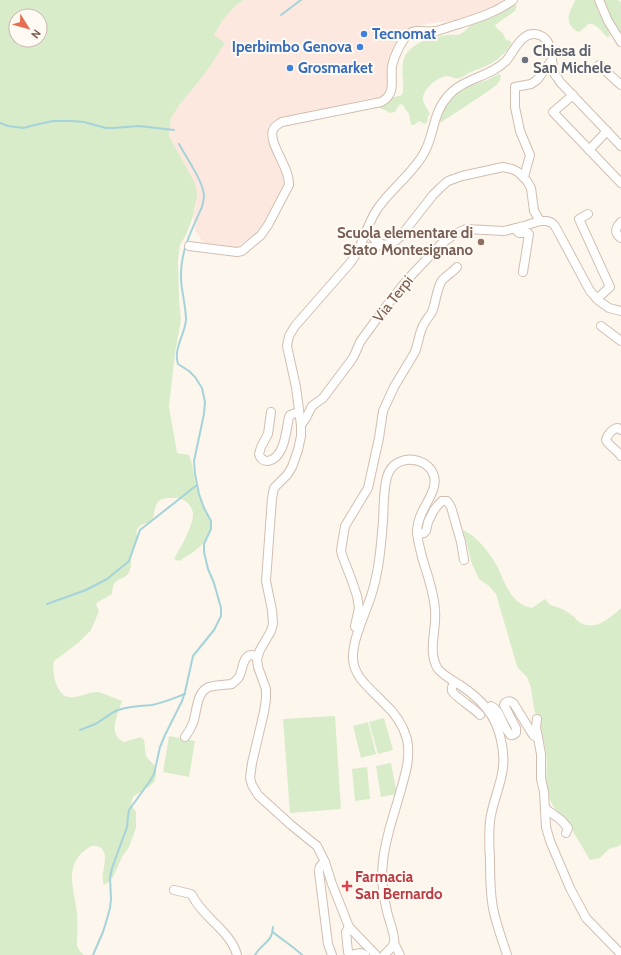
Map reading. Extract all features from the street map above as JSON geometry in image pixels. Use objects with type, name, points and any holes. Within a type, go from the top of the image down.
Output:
[{"type":"street","points":[[189,246],[237,252],[242,250],[261,235],[271,219],[289,180],[272,139],[272,131],[276,126],[282,122],[385,100],[390,94],[391,90],[392,66],[394,60],[402,42],[408,34],[415,31],[433,32],[465,22],[491,12],[513,0]]},
{"type":"street","points":[[599,0],[608,21],[621,42]]},
{"type":"street","points":[[376,955],[349,927],[325,862],[317,846],[258,795],[250,778],[264,712],[266,692],[257,663],[257,656],[271,631],[273,624],[272,610],[266,581],[273,491],[276,485],[287,475],[292,467],[301,436],[301,425],[295,382],[287,346],[289,336],[295,326],[356,256],[376,211],[419,162],[426,151],[430,140],[436,115],[449,95],[458,87],[472,79],[486,74],[505,62],[519,42],[525,37],[531,34],[539,35],[546,40],[550,46],[555,74],[560,82],[621,146]]},
{"type":"street","points":[[524,177],[530,155],[520,131],[515,107],[515,87],[531,84],[537,80],[552,60]]},
{"type":"street","points":[[599,65],[621,85]]},
{"type":"street","points":[[573,95],[553,112],[621,183]]},
{"type":"street","points":[[589,150],[607,131]]},
{"type":"street","points":[[359,248],[388,245],[394,242],[400,237],[433,195],[448,182],[462,176],[502,167],[512,169],[524,177],[531,188],[534,211],[540,221],[547,221],[555,226],[590,291],[599,301],[609,308],[621,311]]},
{"type":"street","points":[[588,214],[579,219],[610,287],[596,298]]},
{"type":"street","name":"Via Terpi","points":[[301,425],[312,406],[323,398],[346,368],[354,356],[360,342],[407,280],[441,244],[455,234],[466,229],[504,231],[540,221]]},
{"type":"street","points":[[621,222],[617,226],[616,232],[621,238]]},
{"type":"street","points":[[516,228],[519,233],[529,234],[523,272]]},
{"type":"street","points":[[367,230],[375,240],[383,245]]},
{"type":"street","points":[[359,629],[355,627],[359,608],[357,596],[341,550],[346,526],[368,488],[383,412],[394,387],[416,352],[422,327],[432,312],[435,297],[442,282],[457,267]]},
{"type":"street","points":[[600,326],[621,341]]},
{"type":"street","points":[[271,412],[268,434],[259,451],[259,457],[264,461],[273,459],[279,452],[286,439],[288,417],[299,412]]},
{"type":"street","points":[[621,430],[618,428],[615,429],[606,437],[606,440],[621,456]]},
{"type":"street","points":[[400,955],[394,943],[394,937],[386,908],[383,883],[383,862],[385,847],[409,757],[407,741],[403,727],[397,718],[364,683],[356,672],[353,660],[353,650],[377,575],[388,474],[392,467],[401,461],[412,459],[421,461],[425,464],[432,471],[434,479],[432,491],[418,521],[417,534],[436,611],[436,626],[433,640],[434,662],[447,678],[474,695],[487,708],[498,728],[502,741],[504,761],[502,779],[490,820],[489,842],[493,906],[499,933],[507,955]]},
{"type":"street","points":[[417,534],[424,533],[426,531],[428,522],[438,504],[442,501],[447,501],[451,508],[461,542],[464,560]]},
{"type":"street","points":[[185,737],[193,724],[198,701],[204,690],[210,687],[232,684],[240,676],[247,657],[251,655],[257,656]]},
{"type":"street","points":[[454,682],[452,692],[480,715]]},
{"type":"street","points":[[487,708],[491,706],[495,708],[508,733],[513,735],[516,733],[516,728],[504,705],[509,701],[512,702],[533,735],[538,738]]},
{"type":"street","points":[[537,719],[536,727],[541,754],[541,779],[544,792],[548,833],[552,848],[570,888],[586,918],[621,954]]},
{"type":"street","points":[[546,809],[561,820],[568,828],[566,832]]},
{"type":"street","points":[[325,862],[319,867],[319,872],[328,944],[332,955]]},
{"type":"street","points":[[174,890],[192,895],[200,908],[228,938],[238,955]]},
{"type":"street","points":[[349,927],[346,932],[348,952],[350,954],[361,953],[365,955]]},
{"type":"street","points":[[384,955],[394,943]]},
{"type":"shaded area","points":[[244,0],[504,0],[486,11],[453,21],[431,23],[410,28],[396,47],[388,66],[389,81],[387,88],[379,98],[371,98],[285,118],[274,121],[268,126],[267,138],[279,161],[286,181],[259,231],[236,248],[222,249],[211,247],[202,241],[195,230],[193,216],[196,205],[189,172],[169,136],[171,118],[225,43],[214,35],[222,21],[235,6]]},
{"type":"green space","points":[[0,0],[244,0],[235,6],[222,21],[214,35],[225,43],[211,65],[180,104],[171,118],[169,136],[196,186],[197,196],[193,216],[187,233],[180,245],[178,261],[181,320],[175,353],[169,407],[177,453],[189,455],[196,487],[211,522],[211,529],[209,535],[201,546],[179,561],[174,559],[190,528],[193,513],[189,504],[183,500],[177,498],[167,498],[159,501],[156,505],[154,516],[151,521],[139,526],[137,530],[137,540],[131,555],[129,572],[125,577],[117,581],[113,588],[112,594],[96,604],[99,611],[91,630],[78,643],[54,661],[53,664],[57,686],[61,693],[66,696],[76,697],[93,692],[99,692],[122,701],[116,718],[116,734],[119,739],[124,742],[141,737],[144,740],[145,752],[148,759],[156,769],[153,783],[133,797],[131,805],[136,812],[136,828],[129,847],[122,857],[110,881],[104,885],[103,876],[105,857],[102,849],[99,847],[94,846],[88,848],[75,862],[72,878],[77,913],[77,946],[84,955],[0,955]]},
{"type":"green space","points":[[575,0],[595,0],[598,11],[610,36],[607,37],[597,26],[592,24],[589,24],[579,32],[571,26],[569,16]]},
{"type":"green space","points":[[602,0],[618,0],[621,2],[621,33],[611,21]]},
{"type":"green space","points":[[512,5],[517,5],[515,11],[495,25],[504,35],[505,39],[512,43],[509,48],[498,59],[484,67],[458,78],[449,76],[440,78],[431,84],[423,96],[423,100],[430,114],[425,124],[419,121],[414,125],[411,125],[409,114],[402,104],[399,105],[395,112],[389,113],[379,108],[380,105],[391,98],[402,95],[403,61],[409,51],[418,43],[430,38],[460,34],[474,22],[500,14]]},
{"type":"green space","points":[[499,74],[501,76],[494,87],[440,123],[446,107],[458,92],[467,86],[485,81]]},
{"type":"green space","points":[[463,530],[473,536],[488,551],[498,568],[504,583],[513,596],[522,605],[532,608],[545,599],[550,605],[568,612],[579,622],[585,625],[596,625],[612,616],[621,608],[621,844],[609,849],[600,858],[590,860],[565,818],[555,809],[550,800],[546,784],[547,762],[545,746],[541,728],[534,709],[531,688],[527,677],[517,666],[496,594],[489,586],[479,579],[472,564]]},
{"type":"green space","points":[[335,716],[341,809],[290,813],[283,719]]},
{"type":"green space","points":[[384,718],[393,750],[378,754],[369,722]]},
{"type":"green space","points":[[368,722],[376,754],[361,758],[353,726]]},
{"type":"green space","points":[[169,736],[195,741],[189,777],[163,772]]},
{"type":"green space","points":[[391,763],[397,794],[381,797],[376,766]]},
{"type":"green space","points":[[367,767],[370,799],[355,801],[352,769]]},
{"type":"waterway","points":[[281,15],[301,0]]},
{"type":"waterway","points":[[0,123],[8,126],[23,128],[53,121],[72,121],[84,122],[106,128],[139,126],[174,130]]},
{"type":"waterway","points":[[93,955],[103,932],[110,908],[110,878],[112,868],[127,827],[129,810],[154,774],[160,747],[185,692],[193,656],[214,630],[221,616],[221,608],[204,552],[204,544],[211,529],[211,521],[199,494],[194,461],[204,414],[205,402],[202,388],[195,377],[178,364],[177,358],[178,347],[184,331],[186,320],[181,282],[182,259],[187,241],[204,200],[203,189],[200,182],[179,144]]},
{"type":"waterway","points":[[47,604],[86,590],[107,579],[129,561],[140,530],[197,485]]},
{"type":"waterway","points":[[80,730],[97,723],[118,710],[152,705],[185,694]]},
{"type":"waterway","points":[[255,955],[271,937],[273,927]]},
{"type":"waterway","points":[[273,932],[302,955]]},
{"type":"place","name":"Tecnomat","points":[[364,34]]},
{"type":"place","name":"Iperbimbo Genova","points":[[360,47]]},
{"type":"place","name":"Chiesa di San Michele","points":[[525,60]]},
{"type":"place","name":"Grosmarket","points":[[290,68]]},
{"type":"place","name":"Scuola elementare di Stato Montesignano","points":[[481,242]]},
{"type":"place","name":"Farmacia San Bernardo","points":[[347,886]]}]
